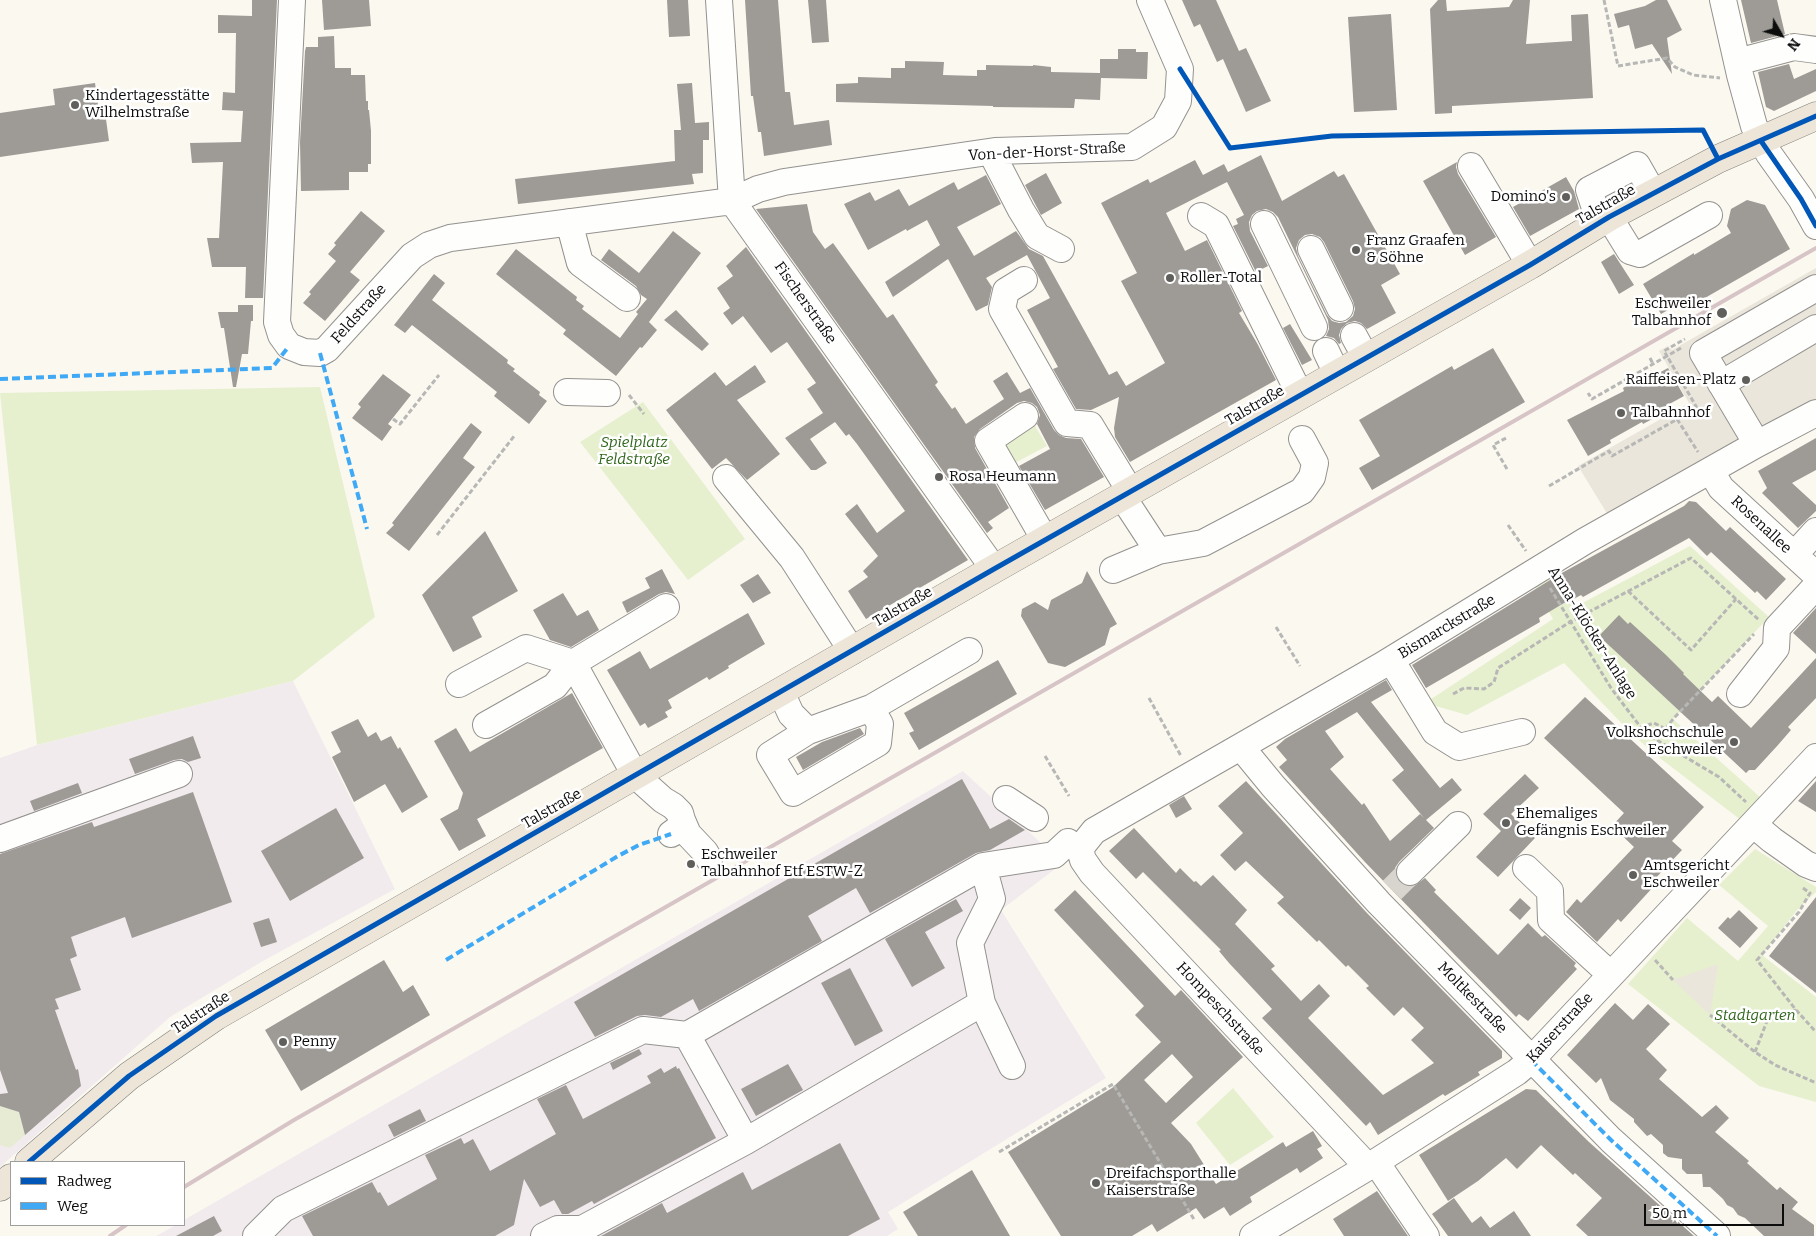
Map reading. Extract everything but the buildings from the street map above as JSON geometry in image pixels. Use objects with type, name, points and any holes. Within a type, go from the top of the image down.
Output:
[{"type":"main road","name":"Talstraße","points":[[30,1161],[129,1076],[216,1016],[1300,394],[1331,363],[1360,347],[1530,265],[1606,219],[1718,159],[1816,116]]},
{"type":"main road","points":[[0,1187],[10,1179]]},
{"type":"street","name":"Feldstraße","points":[[292,0],[277,322],[281,335],[289,346],[320,353],[327,349],[412,256],[429,245],[450,238],[732,201]]},
{"type":"street","points":[[718,0],[732,201]]},
{"type":"street","name":"Von-der-Horst-Straße","points":[[732,201],[758,189],[784,182],[991,152],[1132,147],[1164,127],[1178,101],[1180,69],[1150,0]]},
{"type":"street","points":[[1723,0],[1728,70],[1749,110],[1761,141],[1816,226]]},
{"type":"street","points":[[1728,70],[1794,47],[1816,50]]},
{"type":"street","points":[[991,152],[1037,236],[1061,248]]},
{"type":"street","points":[[1471,166],[1530,265]]},
{"type":"street","name":"Fischerstraße","points":[[732,201],[994,568]]},
{"type":"street","points":[[1606,219],[1630,251],[1640,254],[1709,215]]},
{"type":"street","points":[[1201,216],[1216,225],[1300,394]]},
{"type":"street","points":[[569,222],[580,263],[627,298]]},
{"type":"street","points":[[1264,224],[1314,327]]},
{"type":"street","points":[[1311,249],[1340,308]]},
{"type":"street","points":[[1024,280],[1006,292],[1002,309],[1067,423],[1090,425],[1158,551]]},
{"type":"street","points":[[1757,444],[1702,353],[1816,288]]},
{"type":"street","points":[[1721,384],[1816,328]]},
{"type":"street","points":[[567,392],[607,393]]},
{"type":"street","name":"Bismarckstraße","points":[[983,866],[1054,855],[1075,844],[1094,831],[1386,663],[1539,571],[1585,541],[1816,413]]},
{"type":"street","points":[[1025,416],[988,441],[1045,540]]},
{"type":"street","points":[[1113,570],[1158,551],[1203,543],[1302,491],[1312,477],[1315,462],[1302,439]]},
{"type":"street","name":"Rosenallee","points":[[1711,471],[1721,488],[1816,575]]},
{"type":"street","points":[[726,478],[792,558],[852,651]]},
{"type":"street","points":[[1794,555],[1816,531]]},
{"type":"street","points":[[1740,694],[1776,648],[1777,628],[1816,586]]},
{"type":"street","points":[[486,725],[555,686],[573,663],[666,607]]},
{"type":"street","points":[[459,684],[526,648],[573,663],[636,775],[663,800],[674,806],[680,813],[676,827],[688,834],[705,852],[708,859]]},
{"type":"street","points":[[871,708],[880,724],[878,743],[793,793],[770,755],[808,731],[871,708],[969,651]]},
{"type":"street","points":[[1386,663],[1435,732],[1459,747],[1522,732]]},
{"type":"street","points":[[1386,663],[1428,748]]},
{"type":"street","points":[[781,692],[791,714],[808,731]]},
{"type":"street","name":"Moltkestraße","points":[[1241,747],[1273,786],[1393,889],[1531,1060],[1611,1140],[1717,1236]]},
{"type":"street","name":"Kaiserstraße","points":[[1253,1236],[1372,1164],[1516,1072],[1531,1060],[1816,757]]},
{"type":"street","points":[[0,839],[178,774]]},
{"type":"street","points":[[1006,799],[1035,818]]},
{"type":"street","points":[[1757,820],[1772,840],[1806,864],[1816,868]]},
{"type":"street","points":[[1393,889],[1458,825]]},
{"type":"street","name":"Hompeschstraße","points":[[1075,844],[1092,873],[1372,1164],[1426,1236]]},
{"type":"street","points":[[256,1236],[283,1209],[643,1030],[687,1035],[983,866],[992,899],[970,943],[982,1003],[1012,1066]]},
{"type":"street","points":[[1526,868],[1550,891],[1551,920],[1610,974]]},
{"type":"street","points":[[544,1236],[558,1229],[582,1229],[746,1141],[982,1003]]},
{"type":"street","points":[[687,1035],[746,1141]]},
{"type":"path","points":[[1604,0],[1618,66],[1667,58],[1675,67],[1693,75],[1728,70]]},
{"type":"path","points":[[1549,486],[1609,451],[1612,456],[1697,408],[1667,356],[1592,399],[1588,393]]},
{"type":"path","points":[[1650,358],[1654,364]]},
{"type":"path","points":[[393,419],[400,424],[439,376]]},
{"type":"path","points":[[1677,419],[1711,471]]},
{"type":"path","points":[[437,535],[515,435]]},
{"type":"path","points":[[1507,469],[1493,446],[1508,436]]},
{"type":"path","points":[[1453,694],[1464,688],[1484,689],[1494,682],[1498,668],[1570,622],[1690,558],[1763,624]]},
{"type":"path","points":[[1628,591],[1690,650],[1736,599]]},
{"type":"path","points":[[1276,626],[1300,666]]},
{"type":"path","points":[[1646,732],[1648,725],[1656,724],[1665,730],[1668,737],[1667,727],[1673,719],[1756,631]]},
{"type":"path","points":[[1149,698],[1193,775]]},
{"type":"path","points":[[1045,756],[1069,796]]},
{"type":"path","points":[[1796,883],[1810,893],[1798,911],[1757,960],[1796,1010],[1816,1032]]},
{"type":"path","points":[[1755,1052],[1767,1021],[1796,1010]]},
{"type":"path","points":[[1710,1015],[1755,1052],[1775,1065],[1816,1083]]},
{"type":"path","points":[[999,1152],[1113,1084],[1195,1221]]},
{"type":"shaded area","name":"Raiffeisen-Platz","points":[[1816,268],[1816,402],[1614,525],[1578,466],[1689,403],[1659,351],[1668,346],[1672,350]]},
{"type":"shaded area","points":[[293,681],[395,889],[263,961],[170,1017],[0,1167],[0,758],[37,745]]},
{"type":"shaded area","points":[[963,771],[1054,855],[1067,860],[1001,910],[1106,1078],[888,1212],[898,1229],[887,1236],[156,1236],[174,1226],[185,1226],[185,1219]]},
{"type":"shaded area","points":[[1718,964],[1710,1015],[1673,980]]},
{"type":"green space","points":[[320,387],[375,617],[293,681],[37,745],[0,393]]},
{"type":"green space","name":"Spielplatz Feldstraße","points":[[643,402],[745,539],[688,580],[580,442]]},
{"type":"green space","points":[[1035,426],[1047,446],[1011,465],[1000,444]]},
{"type":"green space","points":[[1690,546],[1769,617],[1673,719],[1770,806],[1750,827],[1652,752],[1628,730],[1564,663],[1467,715],[1425,703],[1553,619],[1529,577],[1549,565],[1573,608]]},
{"type":"green space","name":"Stadtgarten","points":[[1755,849],[1816,887],[1816,892],[1797,910],[1762,955],[1816,997],[1816,1102],[1759,1086],[1628,984],[1687,918],[1738,961],[1768,926],[1719,885]]},
{"type":"green space","points":[[1233,1088],[1274,1137],[1230,1165],[1196,1123]]},
{"type":"green space","points":[[0,1106],[19,1112],[25,1135],[10,1148],[0,1145]]},
{"type":"tunnel","points":[[1392,890],[1410,872]]},
{"type":"railway","points":[[185,1186],[294,1120],[1816,248]]},
{"type":"railway","points":[[110,1236],[125,1226]]},
{"type":"marked path","points":[[0,379],[272,368],[289,346]]},
{"type":"marked path","points":[[320,353],[367,529]]},
{"type":"marked path","points":[[446,960],[618,856],[639,845],[671,834]]},
{"type":"marked path","points":[[1531,1060],[1611,1140],[1717,1236]]},
{"type":"cycle path","points":[[1180,69],[1230,148],[1332,136],[1703,130],[1718,159]]},
{"type":"cycle path","points":[[30,1161],[129,1076],[216,1016],[994,569],[1530,265],[1609,217],[1718,159],[1816,116]]},
{"type":"cycle path","points":[[1761,141],[1801,199],[1816,226]]},
{"type":"place","name":"Kindertagesstätte Wilhelmstraße","points":[[75,105]]},
{"type":"place","name":"Domino's","points":[[1566,197]]},
{"type":"place","name":"Franz Graafen & Söhne","points":[[1356,250]]},
{"type":"place","name":"Roller-Total","points":[[1170,278]]},
{"type":"place","name":"Eschweiler Talbahnhof","points":[[1722,313]]},
{"type":"place","name":"Raiffeisen-Platz","points":[[1746,380]]},
{"type":"place","name":"Talbahnhof","points":[[1621,413]]},
{"type":"place","name":"Rosa Heumann","points":[[939,477]]},
{"type":"place","name":"Volkshochschule Eschweiler","points":[[1734,742]]},
{"type":"place","name":"Ehemaliges Gefängnis Eschweiler","points":[[1506,823]]},
{"type":"place","name":"Eschweiler Talbahnhof Etf ESTW-Z","points":[[691,864]]},
{"type":"place","name":"Amtsgericht Eschweiler","points":[[1633,875]]},
{"type":"place","name":"Penny","points":[[283,1042]]},
{"type":"place","name":"Dreifachsporthalle Kaiserstraße","points":[[1096,1183]]}]
